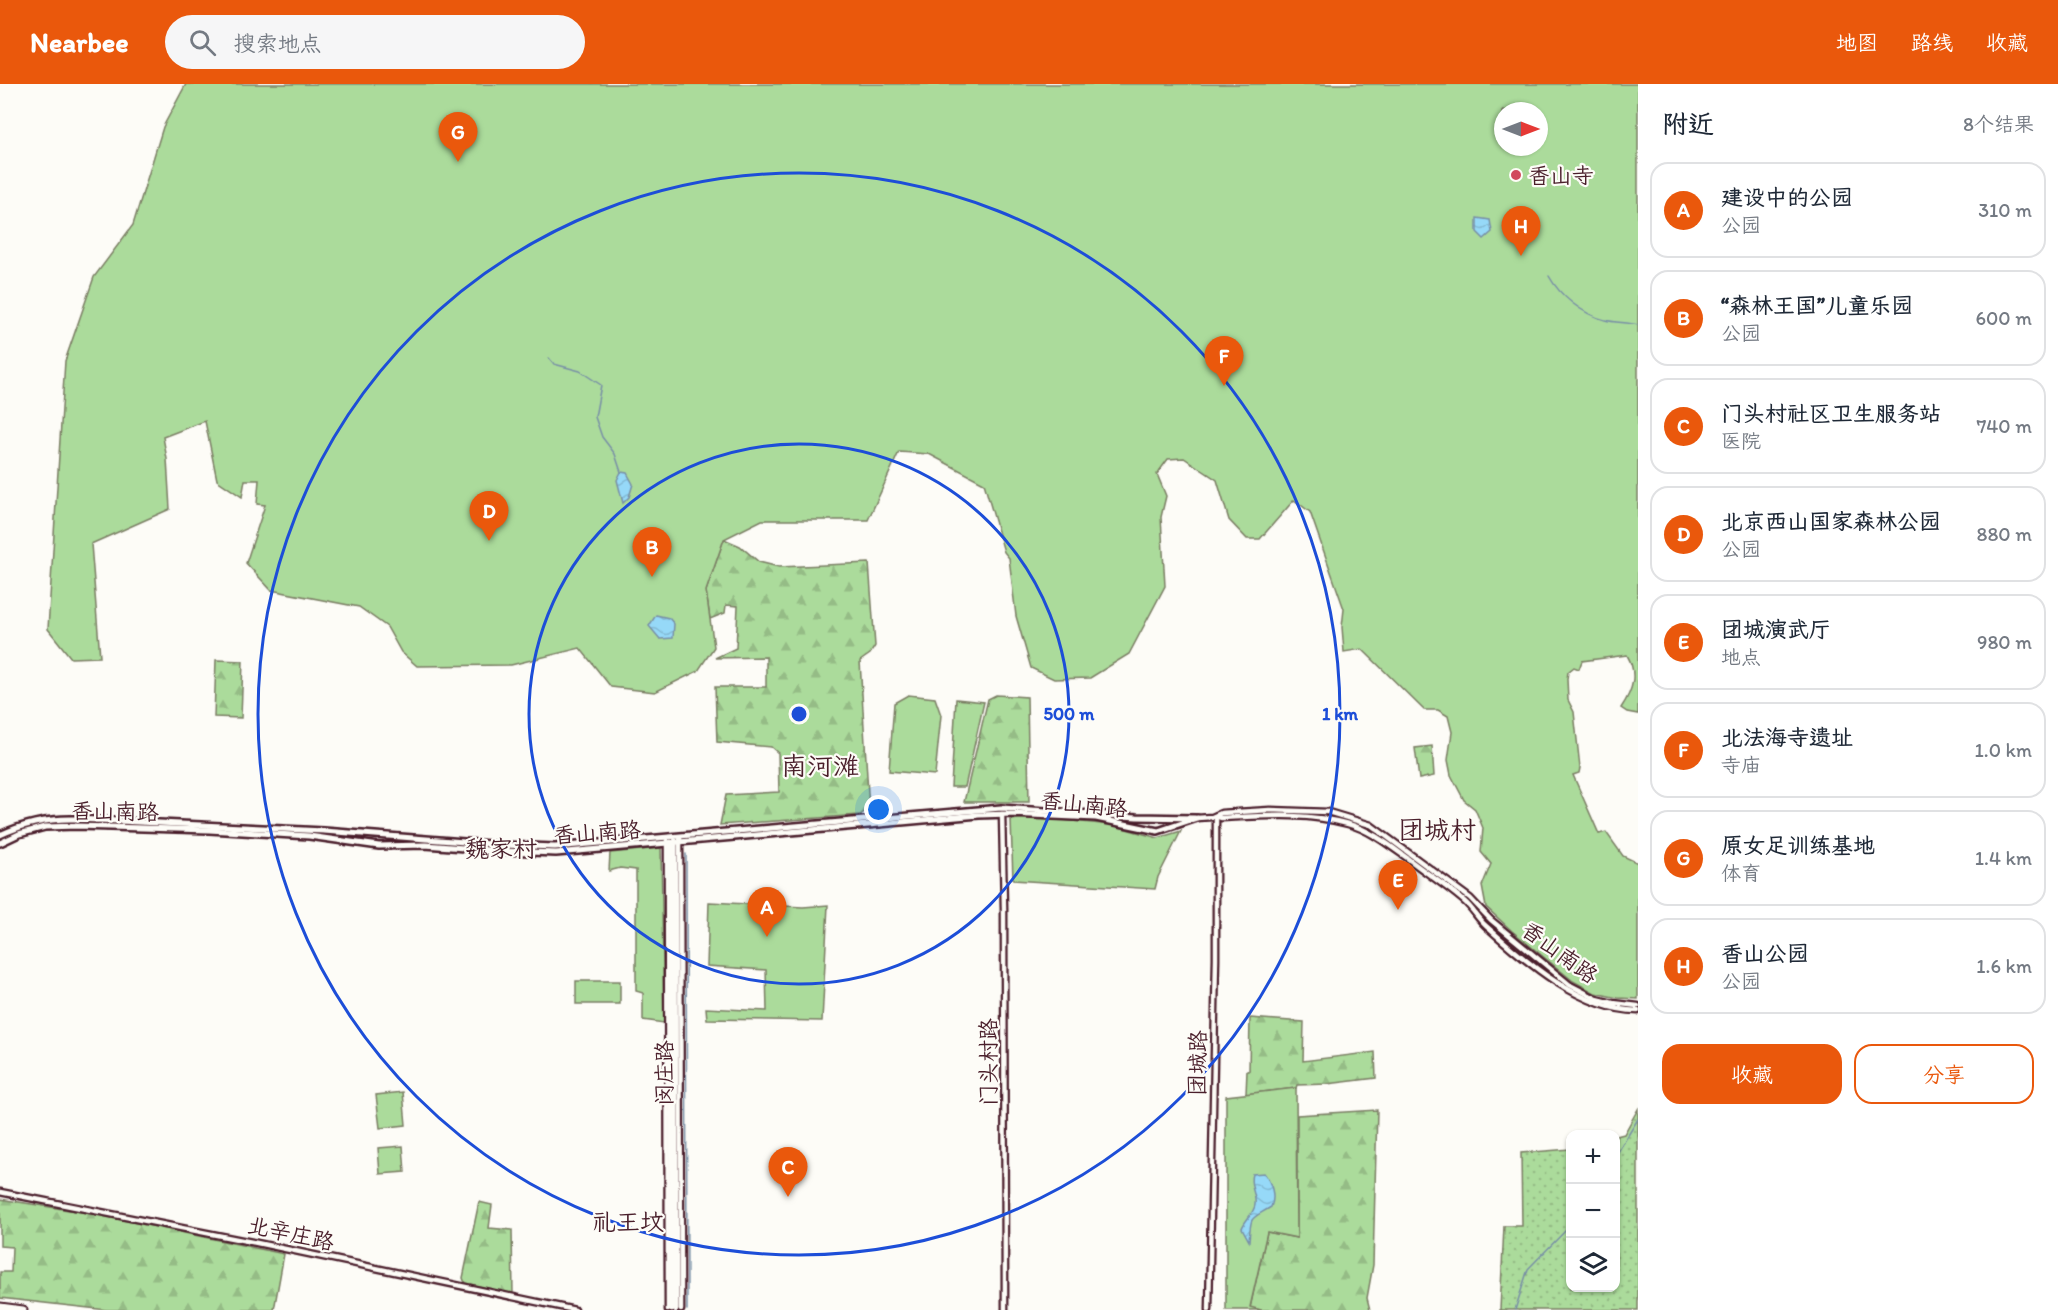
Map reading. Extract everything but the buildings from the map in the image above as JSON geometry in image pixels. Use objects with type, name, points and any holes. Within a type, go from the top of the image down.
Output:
[{"type":"highway","points":[[0,1307],[23,1310]]},
{"type":"main road","name":"香山南路","points":[[0,843],[45,827],[77,826],[264,833],[331,838],[379,846],[425,845],[545,853],[1001,808],[1197,818]]},
{"type":"main road","name":"香山南路","points":[[0,835],[32,822],[59,818],[314,830],[555,847],[1002,814],[1096,818],[1158,831],[1197,818]]},
{"type":"main road","name":"闵庄路","points":[[672,1310],[673,840]]},
{"type":"street","name":"门头村路","points":[[1002,814],[1005,1310]]},
{"type":"street","name":"香山南路","points":[[1197,818],[1216,816],[1221,818],[1308,817],[1348,824],[1360,829],[1377,837],[1466,903],[1484,924],[1567,989],[1612,1008],[1638,1008]]},
{"type":"street","name":"团城路","points":[[1209,1310],[1216,958],[1216,816]]},
{"type":"street","name":"闵庄路","points":[[673,840],[681,1310]]},
{"type":"street","name":"北辛庄路","points":[[0,1192],[575,1310]]},
{"type":"green space","points":[[186,84],[1638,84],[1638,714],[1621,708],[1629,695],[1633,682],[1632,669],[1627,655],[1582,661],[1579,669],[1574,667],[1568,672],[1567,679],[1568,700],[1574,712],[1580,768],[1579,773],[1573,775],[1599,834],[1606,832],[1623,856],[1638,863],[1638,999],[1595,993],[1573,981],[1486,907],[1482,886],[1491,864],[1481,852],[1483,828],[1475,809],[1464,800],[1451,775],[1448,760],[1452,732],[1448,716],[1438,710],[1424,710],[1362,649],[1344,652],[1342,627],[1344,609],[1310,512],[1294,500],[1260,539],[1247,539],[1229,520],[1217,480],[1184,458],[1168,459],[1157,474],[1166,496],[1161,517],[1165,586],[1129,654],[1090,678],[1054,679],[1031,668],[1016,616],[1009,558],[1004,552],[984,483],[929,454],[899,452],[868,520],[762,520],[724,539],[706,591],[714,647],[698,671],[655,692],[611,687],[580,648],[511,665],[417,666],[401,652],[387,627],[359,607],[271,590],[246,563],[265,505],[257,504],[259,480],[245,480],[242,497],[217,480],[205,421],[163,437],[167,459],[170,509],[91,544],[100,657],[71,658],[48,629],[65,361],[94,277],[133,225],[163,127]]},
{"type":"green space","points":[[724,539],[740,546],[759,562],[779,567],[869,563],[875,646],[870,654],[860,661],[869,809],[860,815],[720,825],[726,795],[779,792],[778,753],[771,747],[717,742],[715,687],[766,687],[766,657],[715,658],[736,648],[738,606],[726,605],[725,613],[710,619],[706,591]]},
{"type":"green space","points":[[216,660],[243,661],[241,718],[214,717]]},
{"type":"green space","points":[[908,695],[935,698],[941,715],[935,775],[889,771],[894,703]]},
{"type":"green space","points":[[996,695],[1027,697],[1029,802],[964,802],[988,699]]},
{"type":"green space","points":[[956,699],[984,702],[965,787],[951,787]]},
{"type":"green space","points":[[1432,746],[1434,776],[1419,779],[1415,748]]},
{"type":"green space","points":[[1032,817],[1112,825],[1158,838],[1181,831],[1158,877],[1155,889],[1013,880],[1011,820]]},
{"type":"green space","points":[[661,848],[664,1023],[643,1020],[643,993],[636,991],[636,870],[620,868],[609,871],[610,853]]},
{"type":"green space","points":[[709,902],[803,907],[828,905],[822,1021],[707,1019],[706,1008],[767,1011],[766,970],[707,966]]},
{"type":"green space","points":[[576,981],[620,981],[620,1004],[576,1004]]},
{"type":"green space","points":[[1250,1018],[1304,1022],[1303,1061],[1375,1052],[1376,1078],[1297,1085],[1296,1088],[1246,1094]]},
{"type":"green space","points":[[1296,1088],[1297,1238],[1267,1232],[1250,1307],[1261,1310],[1226,1310],[1226,1096]]},
{"type":"green space","points":[[403,1092],[406,1125],[380,1128],[376,1095]]},
{"type":"green space","points":[[1638,1109],[1638,1310],[1500,1310],[1504,1226],[1522,1226],[1521,1153],[1566,1149],[1566,1292],[1620,1292],[1620,1135],[1624,1134]]},
{"type":"green space","points":[[1377,1110],[1373,1265],[1367,1298],[1370,1310],[1261,1310],[1250,1308],[1267,1232],[1297,1238],[1297,1115]]},
{"type":"green space","points":[[403,1146],[405,1172],[380,1174],[378,1148]]},
{"type":"green space","points":[[0,1199],[94,1214],[284,1254],[274,1310],[107,1310],[0,1298],[0,1272],[11,1272],[12,1247],[0,1246]]},
{"type":"green space","points":[[479,1202],[492,1205],[489,1228],[512,1230],[513,1294],[465,1283],[463,1278]]},
{"type":"water","points":[[1477,218],[1490,220],[1492,232],[1484,239],[1477,232]]},
{"type":"water","points":[[621,472],[627,473],[633,484],[629,497],[623,503],[617,480]]},
{"type":"water","points":[[656,615],[669,618],[674,624],[673,638],[660,639],[649,626]]},
{"type":"water","points":[[1264,1173],[1272,1189],[1272,1203],[1271,1207],[1255,1216],[1251,1222],[1249,1241],[1242,1228],[1255,1205],[1251,1178],[1252,1174]]},
{"type":"waterway","points":[[1549,276],[1565,297],[1580,309],[1605,320],[1638,325]]},
{"type":"waterway","points":[[549,358],[554,364],[580,371],[601,385],[595,417],[602,437],[615,454],[621,472]]},
{"type":"waterway","points":[[686,854],[687,1310]]},
{"type":"waterway","points":[[1620,1148],[1638,1119]]},
{"type":"waterway","points":[[1515,1310],[1528,1269],[1566,1230]]},
{"type":"place","name":"原女足训练基地","points":[[458,162]]},
{"type":"place","name":"香山寺","points":[[1516,175]]},
{"type":"place","name":"香山公园","points":[[1521,256]]},
{"type":"place","name":"北法海寺遗址","points":[[1224,386]]},
{"type":"place","name":"北京西山国家森林公园","points":[[489,541]]},
{"type":"place","name":"“森林王国”儿童乐园","points":[[652,577]]},
{"type":"place","name":"团城演武厅","points":[[1398,910]]},
{"type":"place","name":"建设中的公园","points":[[767,937]]},
{"type":"place","name":"门头村社区卫生服务站","points":[[788,1197]]},
{"type":"district","name":"南河滩","points":[[820,766]]},
{"type":"district","name":"团城村","points":[[1437,830]]},
{"type":"district","name":"魏家村","points":[[501,849]]},
{"type":"district","name":"礼王坟","points":[[628,1222]]}]
